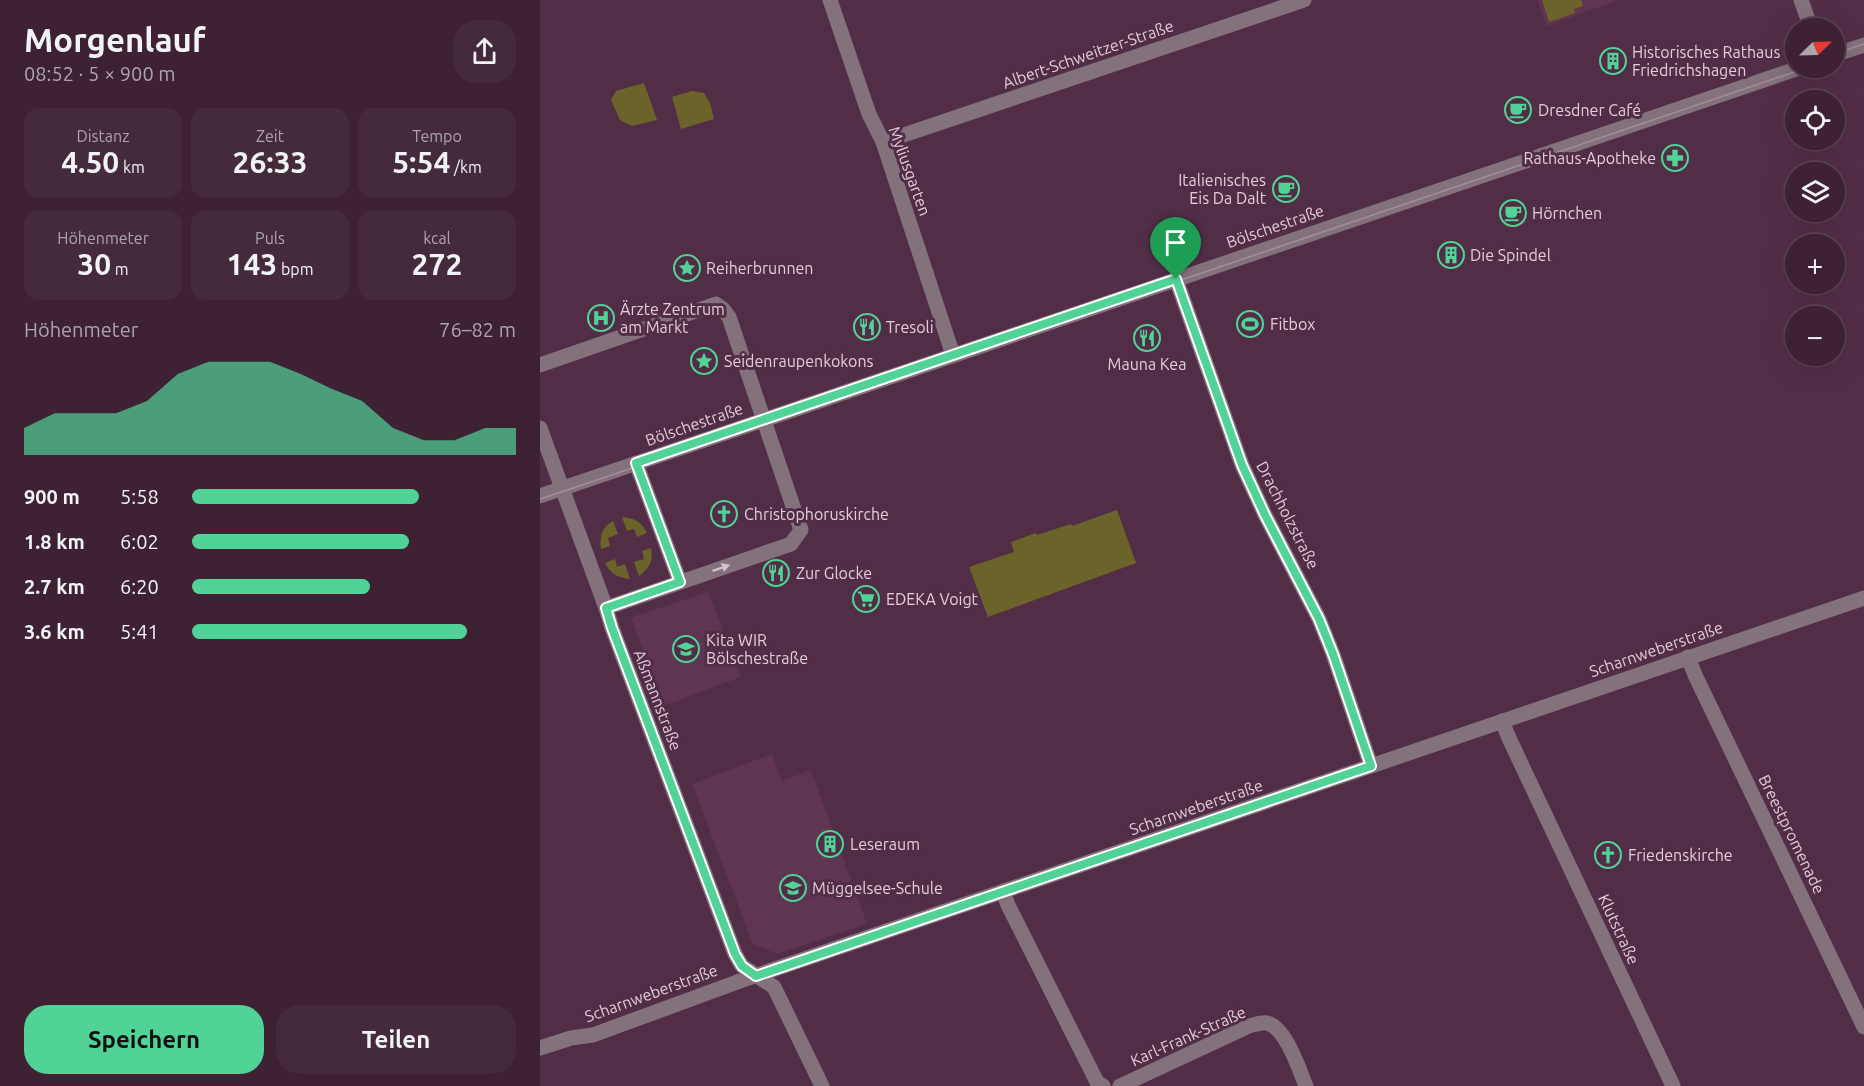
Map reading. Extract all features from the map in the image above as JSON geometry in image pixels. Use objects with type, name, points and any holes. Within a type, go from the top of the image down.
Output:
[{"type":"street","name":"Myliusgarten","points":[[830,0],[868,114],[883,142],[953,355]]},
{"type":"street","name":"Albert-Schweitzer-Straße","points":[[883,142],[1304,0]]},
{"type":"street","points":[[1801,0],[1807,18]]},
{"type":"street","points":[[1845,51],[1864,45]]},
{"type":"street","name":"Bölschestraße","points":[[540,496],[1785,72]]},
{"type":"street","name":"Drachholzstraße","points":[[1176,279],[1242,465],[1265,515],[1307,594],[1331,649],[1371,766]]},
{"type":"street","name":"Bölschestraße","points":[[540,365],[716,304],[729,317],[801,530],[791,544],[606,608]]},
{"type":"street","name":"Aßmannstraße","points":[[540,428],[612,628],[735,954],[742,966],[774,987],[822,1086]]},
{"type":"street","name":"Bölschestraße","points":[[636,463],[680,582]]},
{"type":"street","name":"Scharnweberstraße","points":[[540,1048],[571,1038],[592,1035],[1003,891],[1864,598]]},
{"type":"street","name":"Breestpromenade","points":[[1688,657],[1864,1027]]},
{"type":"street","name":"Klutstraße","points":[[1502,721],[1673,1086]]},
{"type":"street","points":[[1003,891],[1097,1082],[1103,1086]]},
{"type":"street","name":"Karl-Frank-Straße","points":[[1120,1086],[1249,1026],[1265,1022],[1275,1026],[1281,1033],[1306,1086]]},
{"type":"shaded area","points":[[1538,0],[1615,0],[1616,1],[1546,26]]},
{"type":"shaded area","points":[[1542,0],[1581,0],[1583,6],[1574,9],[1575,13],[1549,22]]},
{"type":"shaded area","points":[[644,83],[657,120],[632,126],[620,120],[611,100],[616,91]]},
{"type":"shaded area","points":[[692,91],[704,93],[710,103],[714,119],[681,129],[672,97]]},
{"type":"shaded area","points":[[1117,510],[1136,563],[988,617],[969,567],[1014,552],[1011,542],[1036,533],[1037,535],[1071,524],[1072,526]]},
{"type":"shaded area","points":[[622,517],[637,521],[647,533],[637,537],[634,529],[627,531]]},
{"type":"shaded area","points":[[613,521],[618,534],[608,538],[610,546],[601,549],[602,533]]},
{"type":"shaded area","points":[[651,548],[650,564],[639,576],[634,562],[644,559],[642,551]]},
{"type":"shaded area","points":[[615,559],[617,567],[625,564],[630,579],[609,570],[605,563]]},
{"type":"shaded area","name":"Kita WIR Bölschestraße","points":[[708,592],[741,677],[663,706],[632,620],[635,616]]},
{"type":"shaded area","name":"Müggelsee-Schule","points":[[772,754],[782,781],[811,770],[867,924],[777,954],[753,944],[692,784]]},
{"type":"tram line","points":[[1845,50],[1864,44]]},
{"type":"tram line","points":[[540,499],[1785,75]]},
{"type":"place","name":"Historisches Rathaus Friedrichshagen","points":[[1613,61]]},
{"type":"place","name":"Dresdner Café","points":[[1518,110]]},
{"type":"place","name":"Rathaus-Apotheke","points":[[1675,158]]},
{"type":"place","name":"Italienisches Eis Da Dalt","points":[[1286,189]]},
{"type":"place","name":"Hörnchen","points":[[1513,213]]},
{"type":"place","name":"Die Spindel","points":[[1451,255]]},
{"type":"place","name":"Reiherbrunnen","points":[[687,268]]},
{"type":"place","name":"Ärzte Zentrum am Markt","points":[[601,318]]},
{"type":"place","name":"Fitbox","points":[[1250,324]]},
{"type":"place","name":"Tresoli","points":[[867,327]]},
{"type":"place","name":"Mauna Kea","points":[[1147,338]]},
{"type":"place","name":"Seidenraupenkokons","points":[[704,361]]},
{"type":"place","name":"Christophoruskirche","points":[[724,514]]},
{"type":"place","name":"Zur Glocke","points":[[776,573]]},
{"type":"place","name":"EDEKA Voigt","points":[[866,599]]},
{"type":"place","name":"Kita WIR Bölschestraße","points":[[686,649]]},
{"type":"place","name":"Leseraum","points":[[830,844]]},
{"type":"place","name":"Friedenskirche","points":[[1608,855]]},
{"type":"place","name":"Müggelsee-Schule","points":[[793,888]]},
{"type":"route","points":[[1176,279],[1242,465],[1319,619],[1371,766],[756,976],[742,966],[735,954],[606,608],[680,582],[636,463],[1176,279]]}]
